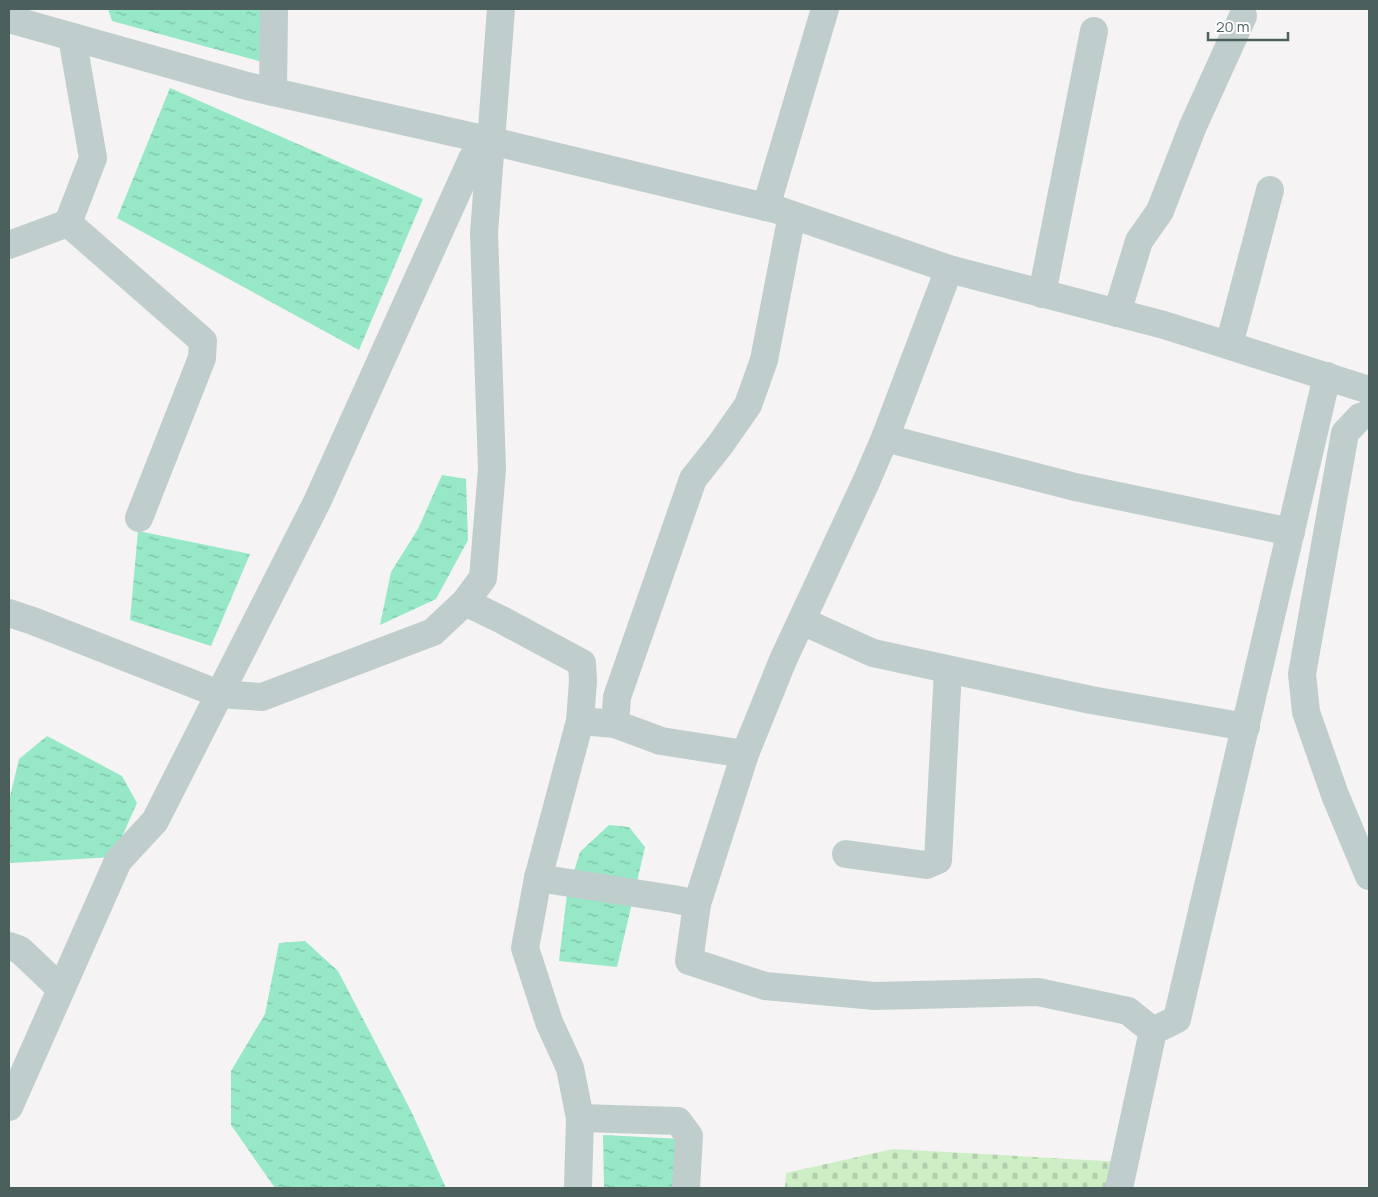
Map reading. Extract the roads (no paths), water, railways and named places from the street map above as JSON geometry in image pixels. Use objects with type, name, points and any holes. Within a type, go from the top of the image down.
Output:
[{"type":"street","points":[[273,92],[274,9]]},
{"type":"street","points":[[9,613],[219,694],[262,697],[433,632],[465,602],[483,578],[492,469],[484,234],[487,140],[501,9]]},
{"type":"street","points":[[766,207],[825,9]]},
{"type":"street","points":[[1117,313],[1139,241],[1160,211],[1193,126],[1243,16]]},
{"type":"street","points":[[9,19],[273,92],[487,140],[778,210],[949,269],[1117,313],[1229,345],[1369,390]]},
{"type":"street","points":[[1042,294],[1094,31]]},
{"type":"street","points":[[9,245],[68,224],[93,158],[72,37]]},
{"type":"street","points":[[9,1107],[118,860],[155,822],[317,502],[472,159],[487,140]]},
{"type":"street","points":[[1229,345],[1270,190]]},
{"type":"street","points":[[615,724],[617,696],[693,479],[748,405],[764,360],[792,215]]},
{"type":"street","points":[[68,224],[203,340],[202,358],[139,518]]},
{"type":"street","points":[[949,269],[885,438],[783,660],[745,754],[697,904],[689,961],[765,986],[875,996],[1038,992],[1128,1010],[1153,1032]]},
{"type":"street","points":[[1118,1188],[1153,1032],[1177,1019],[1327,376]]},
{"type":"street","points":[[1369,414],[1360,416],[1346,433],[1302,674],[1306,712],[1336,795],[1369,876]]},
{"type":"street","points":[[885,438],[1075,487],[1291,532]]},
{"type":"street","points":[[465,602],[582,663],[583,681],[580,721],[548,879],[525,948],[549,1022],[570,1068],[580,1118],[578,1188]]},
{"type":"street","points":[[802,621],[873,653],[1091,700],[1246,727]]},
{"type":"street","points":[[846,854],[926,865],[938,860],[948,670]]},
{"type":"street","points":[[580,721],[615,724],[661,741],[745,754]]},
{"type":"street","points":[[548,879],[697,904]]},
{"type":"street","points":[[9,946],[20,950],[61,989]]},
{"type":"street","points":[[580,1118],[678,1121],[689,1136],[686,1188]]},
{"type":"water","points":[[108,9],[259,9],[263,15],[262,62],[112,21]]},
{"type":"water","points":[[170,88],[423,199],[359,350],[117,218]]},
{"type":"water","points":[[442,475],[466,479],[468,540],[436,599],[380,625],[391,572],[418,529]]},
{"type":"water","points":[[138,531],[250,554],[211,646],[130,620]]},
{"type":"water","points":[[47,736],[122,776],[137,803],[113,857],[11,863],[9,858],[9,801],[19,759]]},
{"type":"water","points":[[609,825],[629,827],[645,847],[617,967],[559,961],[567,894],[580,852]]},
{"type":"water","points":[[305,941],[338,971],[411,1111],[446,1188],[275,1188],[231,1125],[231,1071],[265,1014],[279,943]]},
{"type":"water","points":[[603,1135],[683,1139],[684,1188],[604,1188]]}]
